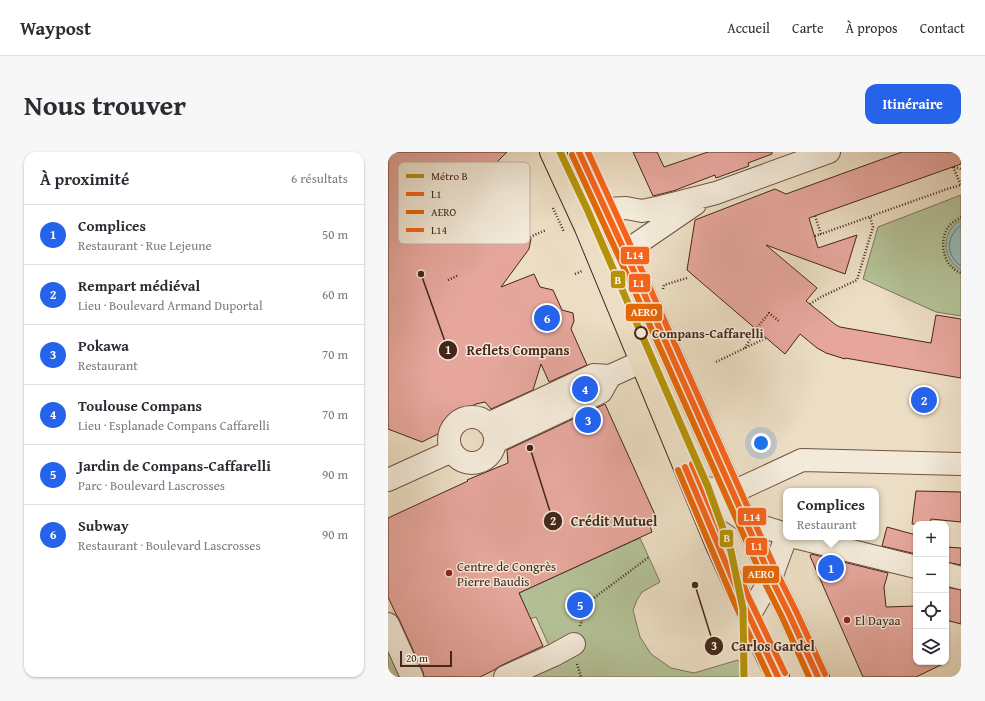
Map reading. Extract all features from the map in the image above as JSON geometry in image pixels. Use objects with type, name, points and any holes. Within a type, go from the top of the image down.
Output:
[{"type":"main road","points":[[551,152],[611,287],[716,543],[778,677]]},
{"type":"main road","points":[[579,152],[771,578],[818,677]]},
{"type":"street","points":[[605,209],[626,208],[642,211],[661,207],[708,195],[829,152]]},
{"type":"street","points":[[611,287],[627,258],[638,243],[708,195]]},
{"type":"street","points":[[492,433],[594,375],[610,376],[641,362]]},
{"type":"street","points":[[474,417],[481,419],[492,433],[492,452],[486,459],[477,463],[467,463],[458,459],[452,451],[449,443],[453,428],[466,418],[474,417]]},
{"type":"street","points":[[388,480],[452,451]]},
{"type":"street","points":[[693,486],[733,492],[802,460],[961,464]]},
{"type":"street","points":[[693,486],[747,522],[783,535]]},
{"type":"street","points":[[749,616],[771,578],[785,540]]},
{"type":"street","points":[[807,540],[913,566]]},
{"type":"street","points":[[949,575],[961,578]]},
{"type":"street","points":[[392,633],[412,677]]},
{"type":"street","points":[[505,677],[554,655],[574,644]]},
{"type":"path","points":[[815,236],[961,185],[953,167],[961,169]]},
{"type":"path","points":[[553,208],[564,232]]},
{"type":"path","points":[[815,216],[821,234]]},
{"type":"path","points":[[810,304],[857,280],[873,227],[870,217]]},
{"type":"path","points":[[961,217],[950,225],[944,235],[943,247],[945,258],[953,268],[961,273]]},
{"type":"path","points":[[530,237],[546,230]]},
{"type":"path","points":[[575,274],[582,271]]},
{"type":"path","points":[[448,280],[459,275]]},
{"type":"path","points":[[664,285],[687,278]]},
{"type":"path","points":[[745,348],[756,329],[769,313],[780,322]]},
{"type":"path","points":[[716,362],[766,338]]},
{"type":"path","points":[[581,677],[574,644],[587,603],[649,557]]},
{"type":"green space","points":[[961,195],[961,316],[936,312],[863,279],[878,227]]},
{"type":"green space","points":[[640,538],[660,582],[642,592],[633,610],[640,637],[651,654],[671,668],[694,673],[738,660],[746,677],[528,677],[557,663],[536,617],[530,619],[519,593]]},
{"type":"green space","points":[[406,637],[424,677],[388,677],[388,645]]},
{"type":"water","points":[[961,220],[961,270],[954,265],[950,259],[946,245],[950,231],[954,225]]},
{"type":"building","points":[[388,152],[507,152],[497,162],[398,162],[398,244],[530,244],[529,249],[501,287],[534,274],[540,287],[553,290],[562,310],[573,313],[574,321],[571,329],[587,365],[549,382],[541,364],[533,390],[491,409],[485,402],[476,404],[447,417],[438,434],[422,442],[388,429]]},
{"type":"building","points":[[633,152],[657,152],[664,167],[708,152],[772,152],[772,154],[748,163],[749,166],[716,178],[715,175],[673,191],[653,196]]},
{"type":"building","points":[[902,152],[961,152],[961,164],[809,218],[818,248],[857,235],[845,274],[766,245],[817,288],[806,301],[840,327],[931,343],[936,315],[961,319],[961,378],[845,359],[826,353],[817,348],[800,334],[785,354],[687,270],[695,220],[775,189],[786,194]]},
{"type":"building","points":[[605,404],[657,519],[651,522],[653,525],[650,526],[652,532],[519,593],[543,646],[480,677],[424,677],[388,597],[388,518],[468,481],[467,480],[508,463],[507,450]]},
{"type":"building","points":[[916,491],[961,492],[961,522],[931,519],[931,521],[913,521],[912,524]]},
{"type":"building","points":[[887,527],[913,534],[913,553],[882,546]]},
{"type":"building","points":[[949,547],[961,548],[961,565],[949,563]]},
{"type":"building","points":[[811,554],[888,573],[884,587],[886,607],[913,606],[913,665],[941,665],[916,677],[863,677],[810,556]]},
{"type":"building","points":[[949,588],[961,590],[961,624],[949,621]]},
{"type":"metro line","name":"B","points":[[560,152],[587,209],[708,487],[731,551],[743,609],[744,677]]},
{"type":"transit line","name":"L1","points":[[579,152],[771,578],[818,677]]},
{"type":"transit line","name":"L14","points":[[588,152],[778,575],[825,674]]},
{"type":"transit line","name":"AERO","points":[[572,155],[764,581],[809,677]]},
{"type":"transit line","name":"L14","points":[[692,464],[748,596],[785,673]]},
{"type":"transit line","name":"L1","points":[[685,467],[741,599],[778,677]]},
{"type":"transit line","name":"AERO","points":[[678,470],[734,602],[769,677]]},
{"type":"place","name":"Reflets Compans","points":[[421,274]]},
{"type":"place","name":"Subway","points":[[547,318]]},
{"type":"place","name":"Compans-Caffarelli","points":[[641,333]]},
{"type":"place","name":"Toulouse Compans","points":[[585,389]]},
{"type":"place","name":"Rempart médiéval","points":[[924,400]]},
{"type":"place","name":"Pokawa","points":[[588,420]]},
{"type":"place","name":"Crédit Mutuel","points":[[530,448]]},
{"type":"place","name":"Complices","points":[[831,568]]},
{"type":"place","name":"Centre de Congrès Pierre Baudis","points":[[449,573]]},
{"type":"place","name":"Carlos Gardel","points":[[695,585]]},
{"type":"place","name":"Jardin de Compans-Caffarelli","points":[[580,605]]},
{"type":"place","name":"El Dayaa","points":[[847,620]]}]
